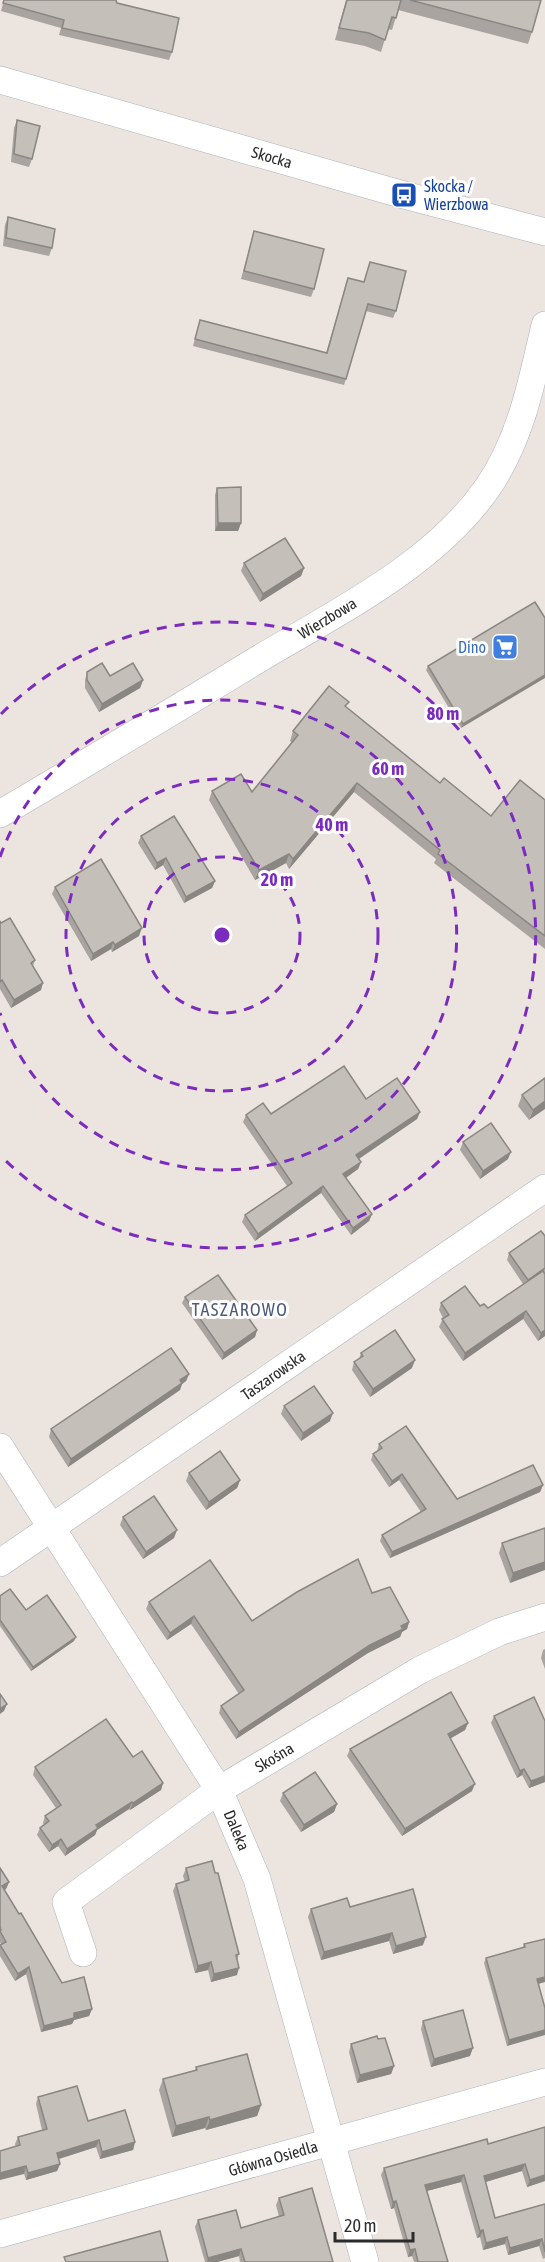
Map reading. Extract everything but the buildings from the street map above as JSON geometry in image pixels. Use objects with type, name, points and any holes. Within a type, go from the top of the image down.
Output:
[{"type":"street","name":"Skocka","points":[[0,80],[404,195],[545,232]]},
{"type":"street","name":"Wierzbowa","points":[[0,814],[360,598],[396,575],[444,538],[483,493],[509,451],[528,399],[545,325]]},
{"type":"street","name":"Taszarowska","points":[[0,1563],[545,1188]]},
{"type":"street","name":"Daleka","points":[[0,1447],[219,1790],[257,1879],[365,2262]]},
{"type":"street","name":"Skośna","points":[[83,1953],[66,1902],[219,1790],[420,1670],[500,1632],[545,1617]]},
{"type":"street","name":"Główna Osiedla","points":[[0,2234],[545,2082]]},
{"type":"place","name":"Skocka / Wierzbowa","points":[[404,195]]},
{"type":"place","name":"Dino","points":[[505,647]]},
{"type":"district","name":"TASZAROWO","points":[[240,1309]]}]
